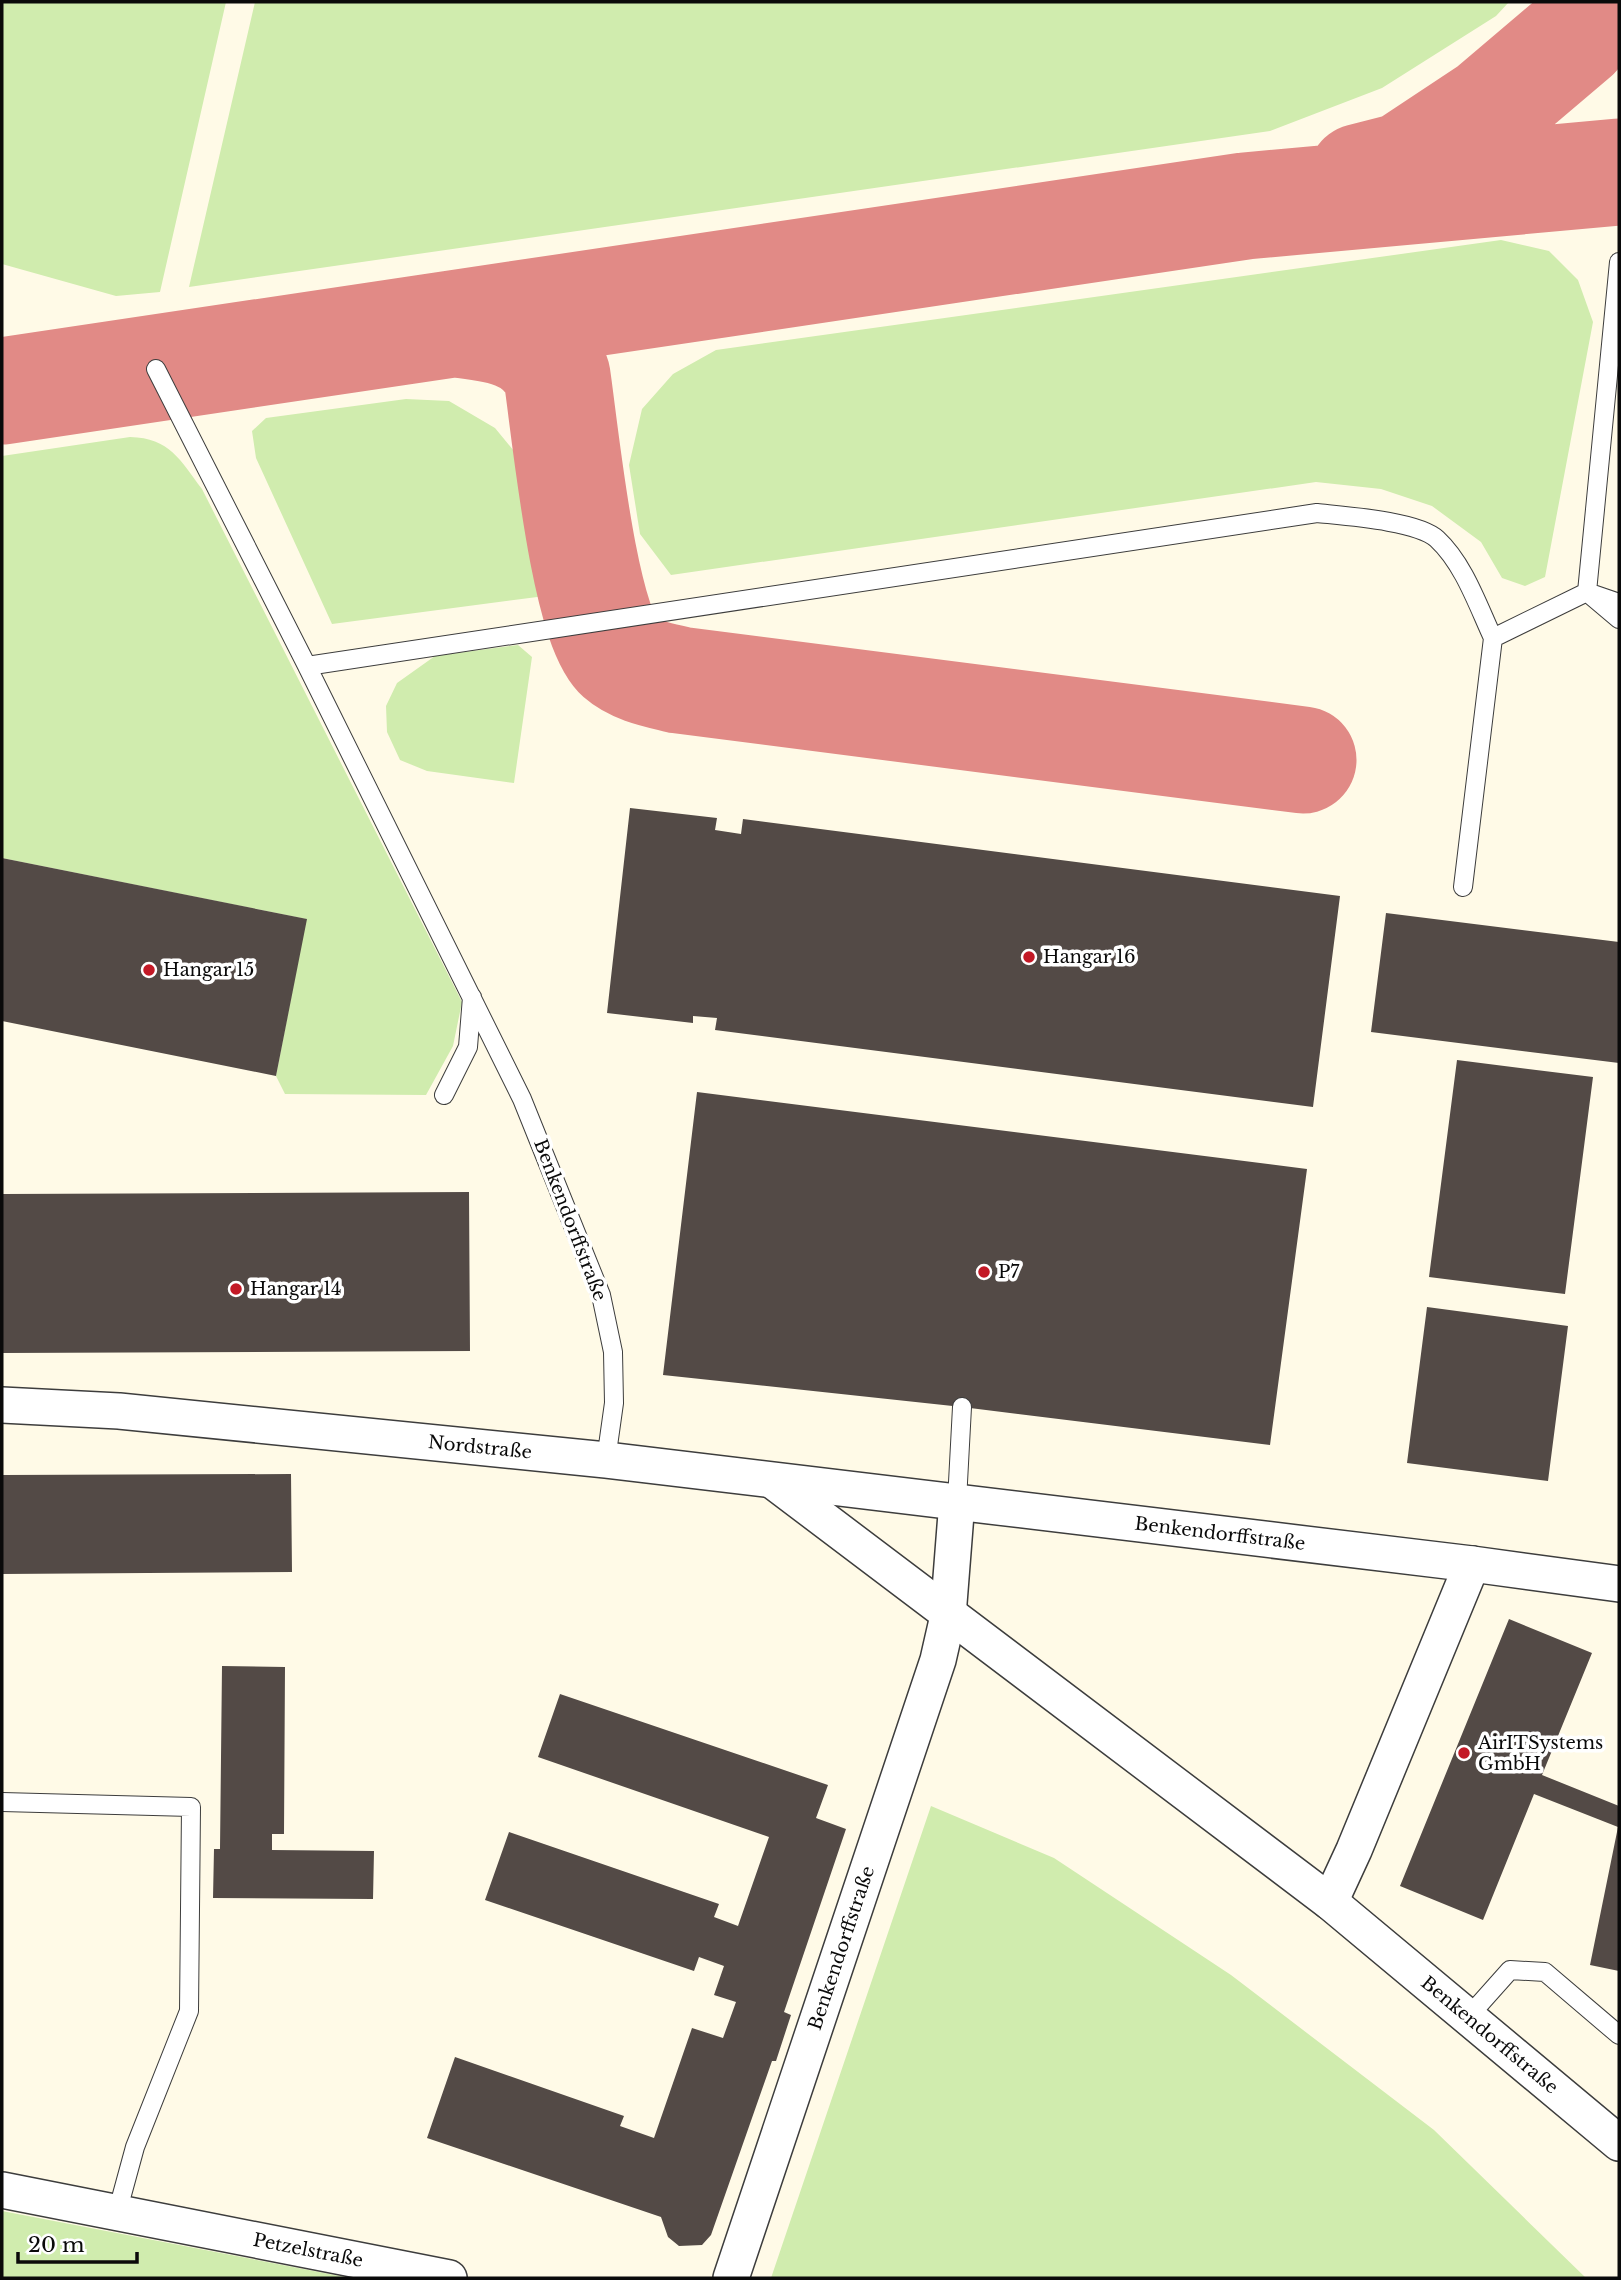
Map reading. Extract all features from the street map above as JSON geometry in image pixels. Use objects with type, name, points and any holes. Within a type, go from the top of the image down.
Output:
[{"type":"street","name":"Nordstraße","points":[[2,1405],[119,1411],[606,1461],[957,1501]]},
{"type":"street","name":"Benkendorffstraße","points":[[772,1480],[948,1616],[1330,1902],[1619,2143]]},
{"type":"street","name":"Benkendorffstraße","points":[[731,2278],[939,1661],[948,1616],[957,1501],[1619,1584]]},
{"type":"street","points":[[1330,1902],[1472,1564]]},
{"type":"street","name":"Petzelstraße","points":[[2,2190],[449,2278]]},
{"type":"lane","points":[[1587,592],[1619,262]]},
{"type":"lane","name":"Benkendorffstraße","points":[[156,369],[522,1099],[601,1295],[613,1352],[614,1403],[606,1461]]},
{"type":"lane","points":[[307,666],[1317,513],[1395,523],[1436,538],[1464,577],[1493,638],[1463,887]]},
{"type":"lane","points":[[1587,592],[1619,618]]},
{"type":"lane","points":[[1493,638],[1587,592],[1619,603]]},
{"type":"lane","points":[[444,1095],[468,1047],[472,997]]},
{"type":"lane","points":[[957,1501],[962,1407]]},
{"type":"lane","points":[[2,1802],[191,1807],[189,2011],[135,2147],[117,2213]]},
{"type":"lane","points":[[1469,2016],[1510,1970],[1545,1972],[1619,2035]]},
{"type":"green space","points":[[2,2],[226,2],[160,292],[116,296],[2,264]]},
{"type":"green space","points":[[255,2],[1509,2],[1496,16],[1382,88],[1270,131],[189,287]]},
{"type":"green space","points":[[1501,240],[1549,251],[1578,280],[1593,322],[1545,577],[1525,586],[1502,578],[1481,542],[1432,506],[1381,489],[1316,482],[671,575],[640,534],[629,465],[642,409],[673,374],[716,350]]},
{"type":"green space","points":[[406,399],[449,401],[495,428],[523,462],[535,512],[545,596],[332,624],[256,458],[252,431],[266,418]]},
{"type":"green space","points":[[130,437],[144,438],[165,446],[180,460],[202,489],[462,1002],[453,1046],[426,1095],[285,1094],[276,1076],[306,919],[2,858],[2,456]]},
{"type":"green space","points":[[518,645],[532,657],[514,783],[427,771],[400,760],[387,732],[386,706],[397,683],[435,656]]},
{"type":"green space","points":[[931,1806],[1054,1858],[1231,1975],[1434,2130],[1586,2278],[771,2278]]},
{"type":"green space","points":[[2,2211],[345,2277],[348,2278],[2,2278]]},
{"type":"building","name":"Hangar 16","points":[[630,808],[717,818],[715,830],[741,834],[743,819],[1340,896],[1313,1107],[715,1030],[717,1018],[693,1016],[693,1023],[607,1013]]},
{"type":"building","name":"Hangar 15","points":[[2,858],[307,919],[276,1076],[2,1021]]},
{"type":"building","points":[[1386,913],[1619,942],[1619,1063],[1371,1032]]},
{"type":"building","points":[[1457,1060],[1593,1077],[1565,1294],[1429,1277]]},
{"type":"building","name":"P7","points":[[697,1092],[1307,1169],[1270,1445],[962,1407],[663,1375]]},
{"type":"building","name":"Hangar 14","points":[[469,1192],[470,1351],[2,1353],[2,1194]]},
{"type":"building","points":[[1427,1307],[1568,1326],[1548,1481],[1407,1463]]},
{"type":"building","points":[[291,1474],[292,1572],[2,1574],[2,1475]]},
{"type":"building","points":[[1509,1619],[1592,1653],[1542,1775],[1619,1806],[1619,1971],[1590,1965],[1618,1827],[1534,1794],[1483,1920],[1400,1886]]},
{"type":"building","points":[[222,1666],[285,1667],[284,1834],[272,1834],[272,1850],[374,1851],[373,1899],[213,1898],[214,1849],[220,1849]]},
{"type":"building","points":[[560,1694],[828,1785],[816,1818],[846,1829],[784,2012],[791,2015],[776,2061],[772,2061],[711,2235],[702,2245],[679,2246],[668,2237],[661,2217],[427,2138],[455,2057],[624,2116],[620,2126],[654,2138],[692,2028],[723,2038],[736,2002],[714,1995],[724,1966],[699,1957],[694,1971],[485,1900],[509,1832],[719,1904],[714,1917],[738,1926],[769,1837],[538,1757]]},
{"type":"taxiway","points":[[1361,177],[1404,166],[1490,109],[1576,36],[1604,2]]},
{"type":"taxiway","points":[[2,391],[1245,206],[1619,172]]},
{"type":"taxiway","points":[[455,324],[501,331],[528,342],[540,351],[557,376],[578,525],[596,608],[607,638],[619,657],[632,666],[679,680],[1303,760]]},
{"type":"place","name":"Hangar 16","points":[[1029,957]]},
{"type":"place","name":"Hangar 15","points":[[149,970]]},
{"type":"place","name":"P7","points":[[984,1272]]},
{"type":"place","name":"Hangar 14","points":[[236,1289]]},
{"type":"place","name":"AirITSystems GmbH","points":[[1464,1753]]}]
